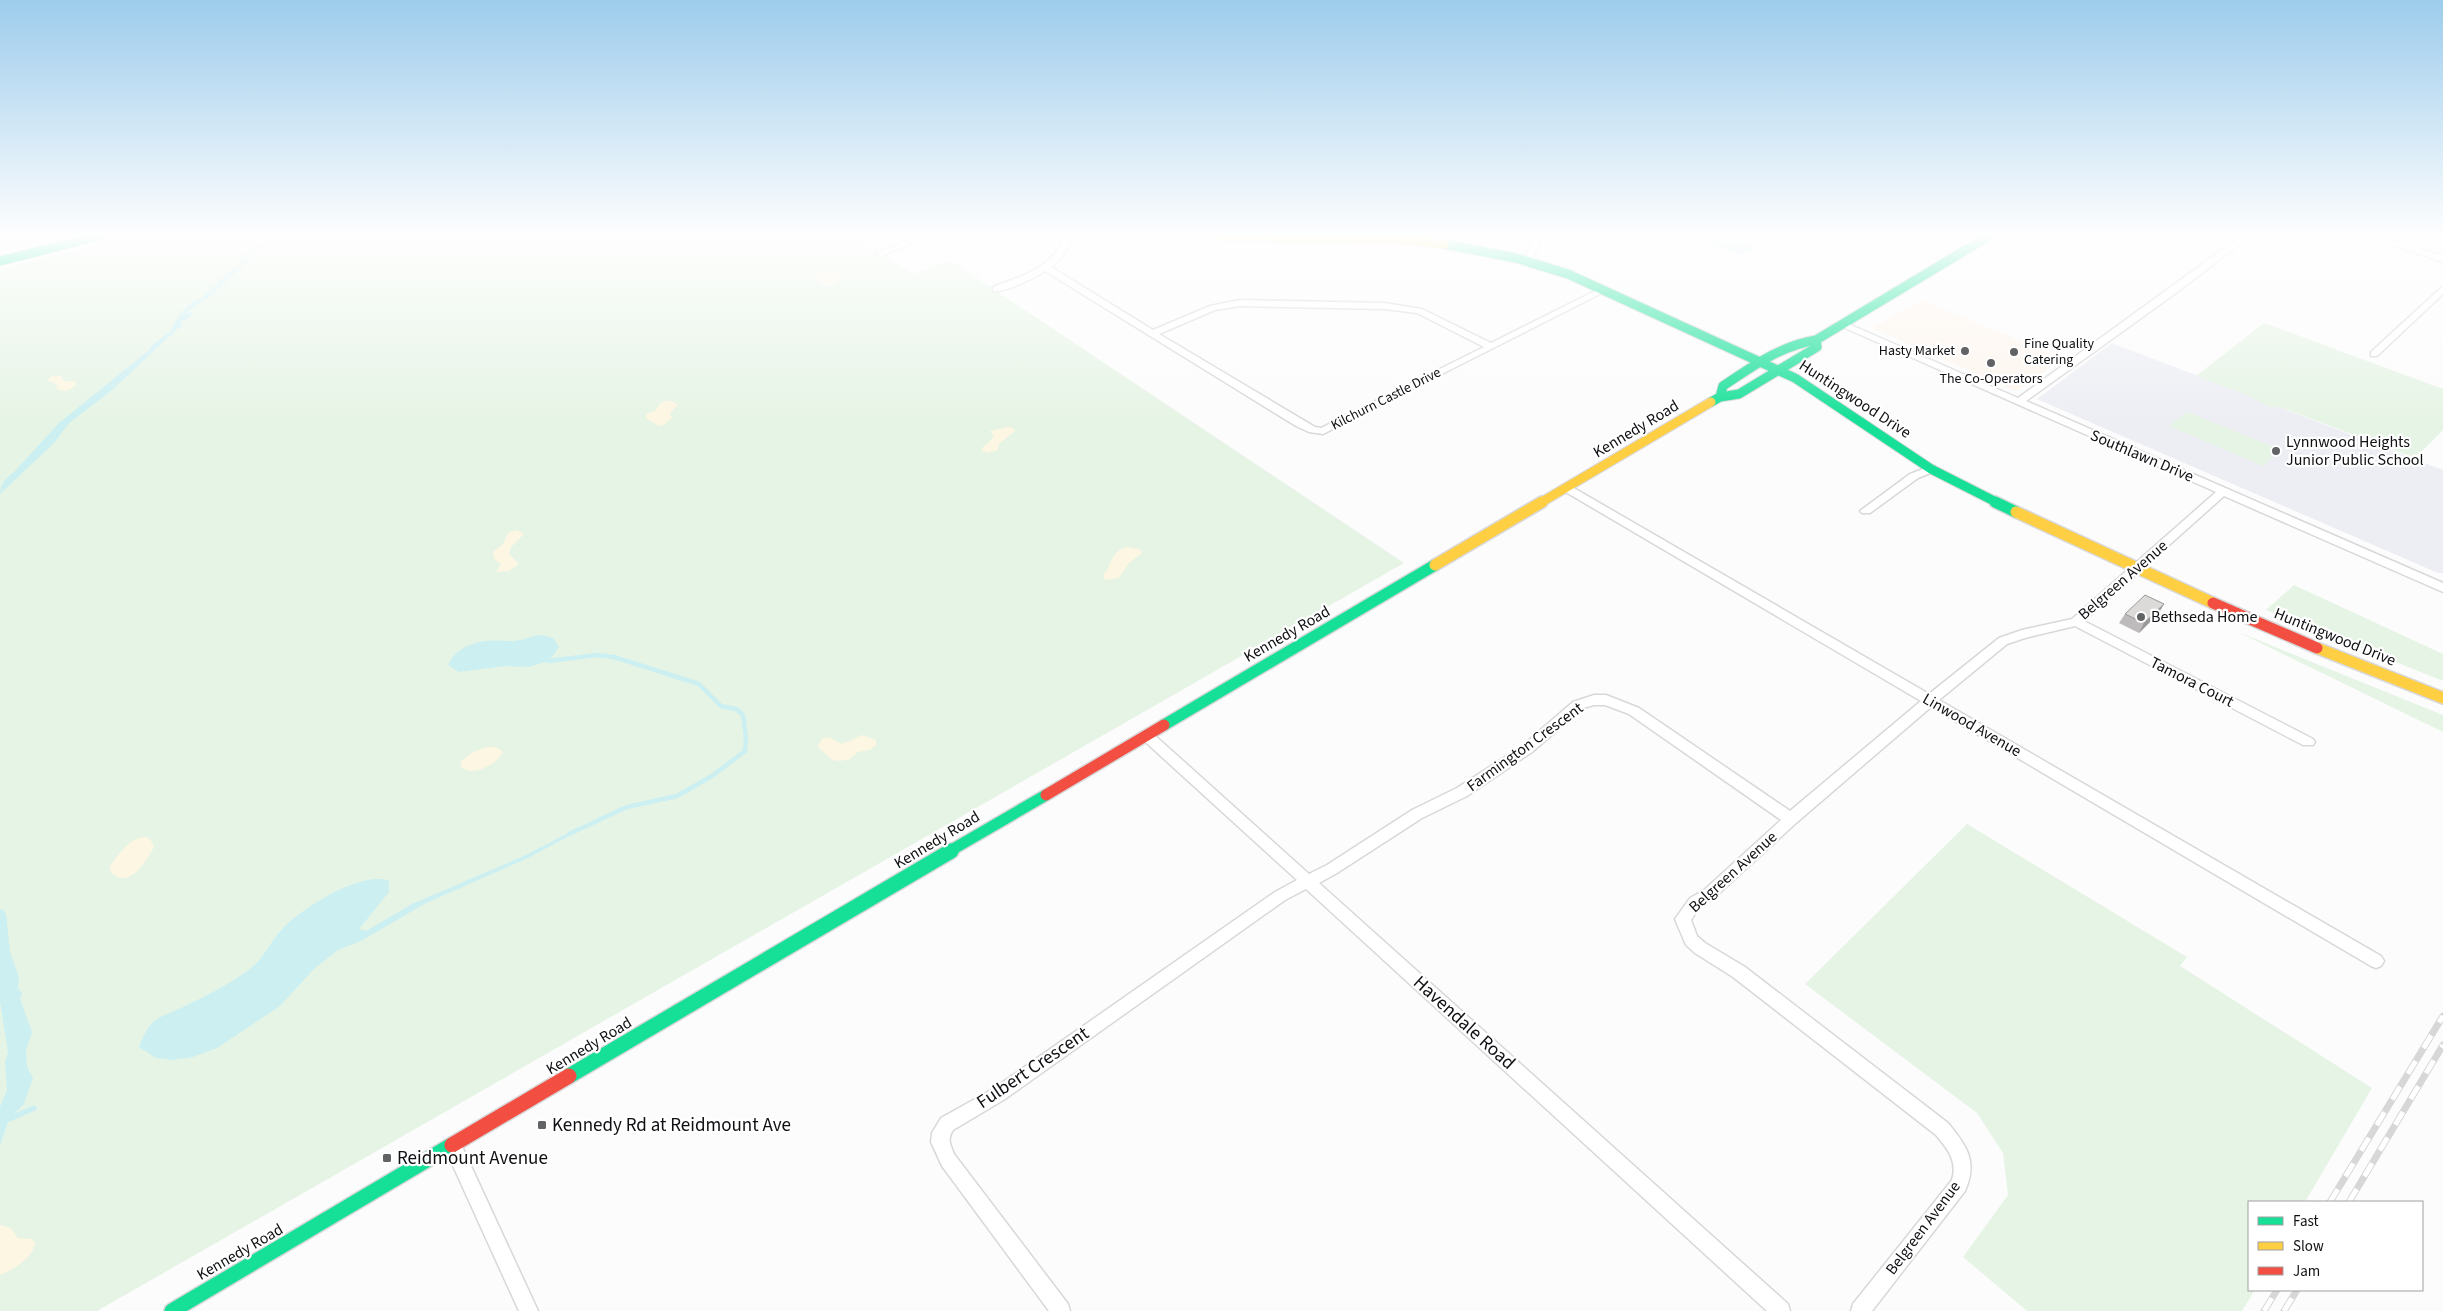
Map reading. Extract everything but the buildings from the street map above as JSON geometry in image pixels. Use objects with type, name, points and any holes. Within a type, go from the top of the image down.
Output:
[{"type":"main road","name":"Huntingwood Drive","points":[[1620,297],[1795,378],[1932,469],[2137,569],[2266,628],[2443,698]]},
{"type":"main road","name":"Kennedy Road","points":[[1720,397],[1723,386],[1762,362],[1802,340],[1816,340],[1886,297]]},
{"type":"main road","name":"Kennedy Road","points":[[172,1311],[1146,735],[1568,489],[1720,397],[1739,394],[1817,347],[1816,340]]},
{"type":"street","name":"Kilchurn Castle Drive","points":[[1094,297],[1300,424],[1313,430],[1323,431],[1589,297]]},
{"type":"street","points":[[2018,402],[2165,297]]},
{"type":"street","points":[[2374,354],[2434,297]]},
{"type":"street","points":[[1153,333],[1213,308],[1240,303],[1384,306],[1418,311],[1490,346]]},
{"type":"street","name":"Southlawn Drive","points":[[1841,324],[2443,588]]},
{"type":"street","points":[[1866,511],[1914,476],[1932,469]]},
{"type":"street","name":"Linwood Avenue","points":[[1568,489],[2376,961]]},
{"type":"street","name":"Belgreen Avenue","points":[[1860,1311],[1959,1185],[1962,1157],[1958,1148],[1942,1130],[1739,972],[1700,948],[1691,940],[1683,920],[1695,902],[1708,895],[1791,819],[1928,700],[2004,641],[2076,622],[2224,491]]},
{"type":"street","name":"Tamora Court","points":[[2076,622],[2308,742]]},
{"type":"street","name":"Farmington Crescent","points":[[1306,882],[1332,870],[1416,814],[1462,792],[1527,749],[1578,705],[1594,700],[1606,700],[1634,711],[1791,819]]},
{"type":"street","name":"Havendale Road","points":[[1146,735],[1781,1311]]},
{"type":"street","name":"Fulbert Crescent","points":[[1061,1311],[948,1160],[940,1142],[941,1133],[947,1124],[999,1094],[1280,896],[1306,882]]},
{"type":"street","points":[[453,1146],[529,1311]]},
{"type":"shaded area","points":[[1921,300],[2063,358],[2016,391],[1872,328]]},
{"type":"shaded area","name":"Lynnwood Heights Junior Public School","points":[[2112,343],[2443,470],[2443,573],[2438,573],[2037,399]]},
{"type":"green space","points":[[0,297],[1006,297],[1404,563],[97,1311],[0,1311]]},
{"type":"green space","points":[[2264,323],[2443,389],[2443,430],[2415,458],[2280,407],[2270,407],[2247,395],[2196,376]]},
{"type":"green space","points":[[2188,412],[2281,450],[2263,466],[2169,426]]},
{"type":"green space","points":[[2294,585],[2443,654],[2443,681],[2266,610]]},
{"type":"green space","points":[[2238,632],[2443,715],[2443,732]]},
{"type":"green space","points":[[1967,824],[2187,957],[2180,966],[2372,1088],[2306,1201],[2248,1201],[2248,1291],[2254,1291],[2242,1311],[2027,1311],[1963,1257],[2008,1195],[2003,1153],[1977,1113],[1805,984]]},
{"type":"sand","points":[[60,375],[64,381],[75,381],[76,384],[70,389],[62,391],[57,389],[56,384],[47,380],[52,376]]},
{"type":"sand","points":[[665,401],[672,401],[678,405],[670,413],[672,418],[664,425],[659,426],[646,418],[646,414],[656,410],[659,404]]},
{"type":"sand","points":[[1008,427],[1013,428],[1015,431],[999,444],[998,450],[988,453],[982,451],[982,448],[994,437],[990,431]]},
{"type":"sand","points":[[516,530],[524,534],[511,547],[509,554],[519,564],[509,571],[496,572],[501,564],[494,559],[493,552],[503,544],[508,533]]},
{"type":"sand","points":[[1127,547],[1140,549],[1142,553],[1129,563],[1119,578],[1105,580],[1103,575],[1117,552]]},
{"type":"sand","points":[[862,735],[876,740],[876,745],[870,750],[858,752],[850,759],[832,760],[817,746],[823,738],[829,737],[842,744]]},
{"type":"sand","points":[[494,747],[500,749],[503,753],[490,765],[471,771],[461,767],[461,762],[471,753]]},
{"type":"sand","points":[[146,837],[150,839],[154,847],[139,869],[128,877],[122,878],[113,874],[110,866],[121,852],[135,840]]},
{"type":"sand","points":[[0,1225],[11,1228],[18,1238],[31,1239],[35,1243],[31,1254],[16,1267],[0,1275]]},
{"type":"water","points":[[208,297],[186,313],[194,312],[188,319],[181,321],[182,325],[111,391],[69,423],[54,443],[0,494],[4,481],[59,423],[148,351],[154,343],[171,331],[179,316],[187,307],[196,300]]},
{"type":"water","points":[[542,635],[553,638],[559,647],[549,661],[529,667],[505,666],[459,672],[448,665],[459,651],[474,644],[490,641],[516,641]]},
{"type":"water","points":[[569,834],[569,836],[528,858],[426,903],[361,941],[338,950],[314,969],[280,1006],[217,1048],[193,1057],[173,1060],[156,1058],[139,1047],[148,1028],[157,1019],[210,994],[244,974],[260,959],[284,927],[318,901],[334,893],[364,881],[378,879],[389,881],[389,892],[359,929],[366,931],[412,904],[524,856]]},
{"type":"water","points":[[2,909],[6,914],[10,952],[19,977],[18,988],[22,994],[20,999],[32,1032],[26,1051],[27,1067],[33,1078],[24,1104],[9,1119],[0,1145],[0,1107],[7,1090],[5,1062],[8,1052],[0,1002],[0,910]]},
{"type":"waterway","points":[[549,661],[596,655],[614,657],[699,684],[721,706],[736,709],[743,715],[746,737],[745,751],[712,776],[677,796],[627,807],[569,834]]},
{"type":"waterway","points":[[9,1119],[34,1108]]},
{"type":"railway","points":[[2331,1201],[2443,1016]]},
{"type":"railway","points":[[2350,1201],[2443,1045]]},
{"type":"railway","points":[[2264,1311],[2276,1291]]},
{"type":"railway","points":[[2284,1311],[2296,1291]]},
{"type":"traffic: fast","points":[[1619,297],[1795,378],[1931,469],[2016,512]]},
{"type":"traffic: fast","points":[[1720,397],[1723,386],[1767,357],[1791,346],[1816,340],[1887,297]]},
{"type":"traffic: fast","points":[[1711,402],[1720,397],[1739,394],[1817,347],[1816,340]]},
{"type":"traffic: fast","points":[[1164,725],[1435,565]]},
{"type":"traffic: fast","points":[[569,1076],[1046,795]]},
{"type":"traffic: fast","points":[[172,1311],[452,1145]]},
{"type":"traffic: slow","points":[[1435,565],[1711,402]]},
{"type":"traffic: slow","points":[[2016,512],[2213,603]]},
{"type":"traffic: slow","points":[[2317,648],[2443,698]]},
{"type":"traffic: jam","points":[[2213,603],[2317,648]]},
{"type":"traffic: jam","points":[[1046,795],[1164,725]]},
{"type":"traffic: jam","points":[[452,1145],[569,1076]]},
{"type":"place","name":"Hasty Market","points":[[1965,351]]},
{"type":"place","name":"Fine Quality Catering","points":[[2014,352]]},
{"type":"place","name":"The Co-Operators","points":[[1991,363]]},
{"type":"place","name":"Lynnwood Heights Junior Public School","points":[[2276,451]]},
{"type":"place","name":"Bethseda Home","points":[[2141,617]]},
{"type":"place","name":"Kennedy Rd at Reidmount Ave","points":[[542,1125]]},
{"type":"place","name":"Reidmount Avenue","points":[[387,1158]]}]
